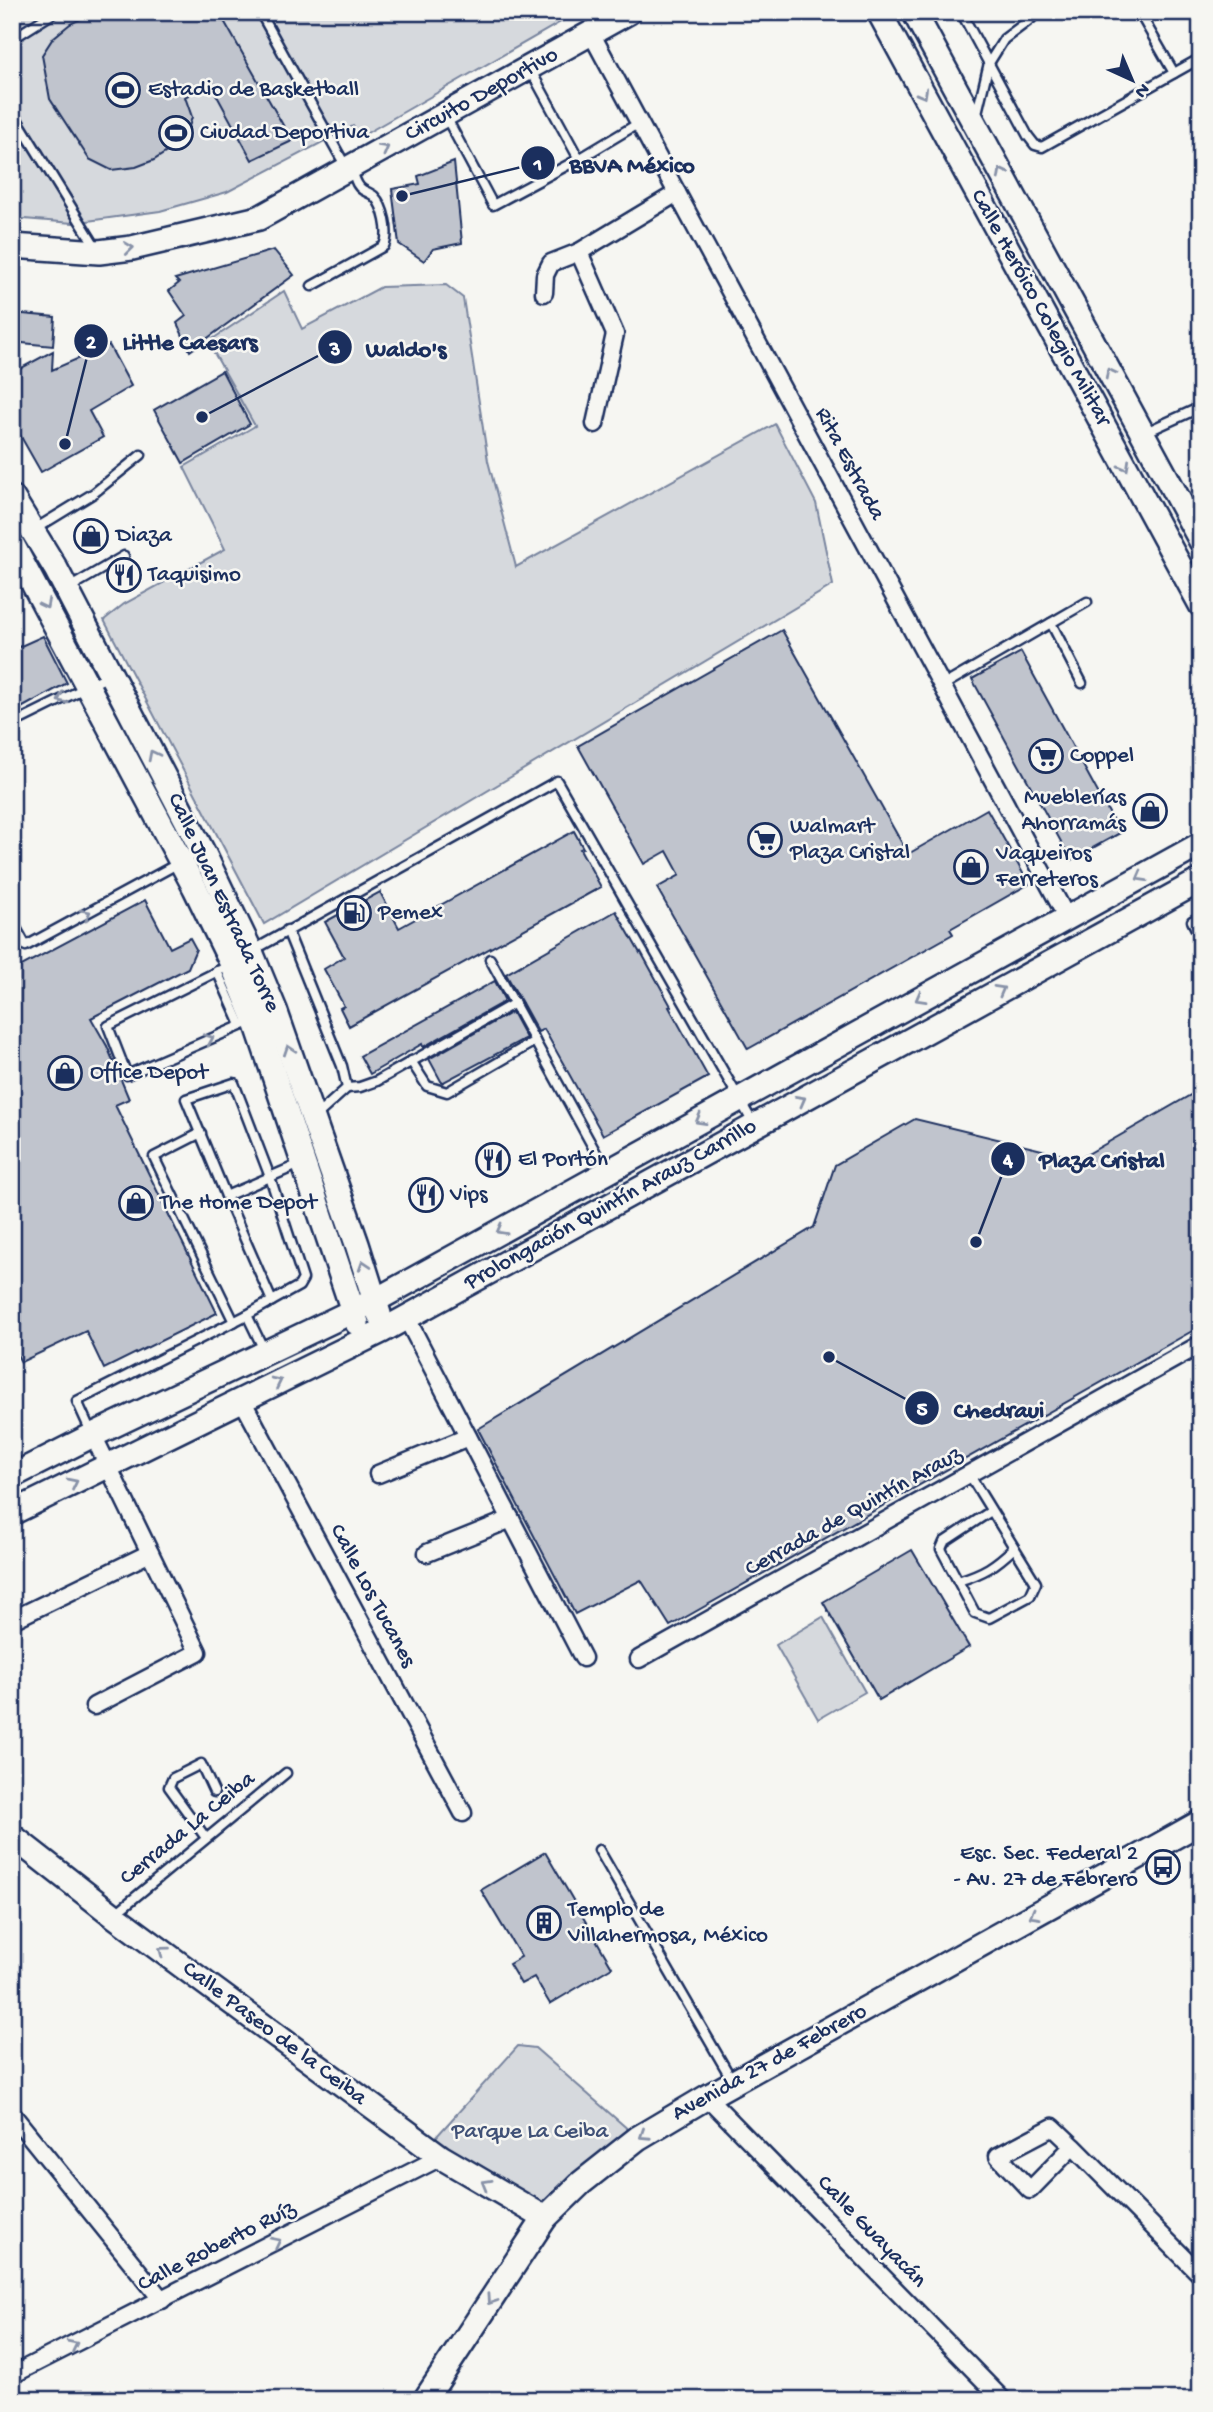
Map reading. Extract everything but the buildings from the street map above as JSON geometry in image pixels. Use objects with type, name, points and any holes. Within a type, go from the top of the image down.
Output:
[{"type":"street","name":"Circuito Deportivo","points":[[12,246],[99,252],[143,247],[259,218],[629,12]]},
{"type":"street","name":"Calle Heróico Colegio Militar","points":[[879,12],[1201,605]]},
{"type":"street","name":"Calle Heróico Colegio Militar","points":[[915,12],[1201,541]]},
{"type":"street","name":"Rita Estrada","points":[[591,33],[1067,918]]},
{"type":"street","points":[[905,60],[933,46]]},
{"type":"street","points":[[544,293],[545,275],[551,263],[579,251],[677,193]]},
{"type":"street","points":[[579,251],[615,334],[595,424]]},
{"type":"street","name":"Calle Juan Estrada Torre","points":[[20,515],[67,590],[202,850],[248,1022],[303,1162],[352,1311],[373,1335]]},
{"type":"street","name":"Calle Juan Estrada Torre","points":[[12,544],[233,962],[275,1010],[376,1300],[373,1335]]},
{"type":"street","name":"Prolongación Quintín Arauz Carrillo","points":[[12,1476],[376,1300],[1201,844]]},
{"type":"street","name":"Prolongación Quintín Arauz Carrillo","points":[[12,1513],[373,1335],[1201,880]]},
{"type":"street","points":[[1012,948],[1027,975]]},
{"type":"street","points":[[543,1207],[558,1233]]},
{"type":"street","points":[[406,1317],[583,1658]]},
{"type":"street","name":"Cerrada de Quintín Arauz","points":[[639,1659],[1201,1344]]},
{"type":"street","name":"Calle Los Tucanes","points":[[242,1400],[463,1813]]},
{"type":"street","points":[[93,1435],[198,1652],[94,1706]]},
{"type":"street","points":[[378,1474],[468,1437]]},
{"type":"street","points":[[427,1553],[511,1519]]},
{"type":"street","points":[[12,1620],[149,1553]]},
{"type":"street","name":"Avenida 27 de Febrero","points":[[425,2400],[545,2218],[581,2183],[638,2138],[733,2082],[1201,1822]]},
{"type":"street","name":"Calle Paseo de la Ceiba","points":[[12,1836],[113,1915],[441,2158],[545,2218]]},
{"type":"street","name":"Calle Guayacán","points":[[707,2097],[1003,2400]]},
{"type":"street","points":[[12,2114],[162,2300]]},
{"type":"street","points":[[1073,2146],[1201,2275]]},
{"type":"street","name":"Calle Roberto Ruíz","points":[[12,2375],[441,2158]]},
{"type":"lane","points":[[12,39],[55,12]]},
{"type":"lane","points":[[260,12],[350,168],[356,184],[373,195],[383,212],[387,240],[384,246],[312,286]]},
{"type":"lane","points":[[961,12],[1028,136],[1035,145],[1042,147],[1201,58]]},
{"type":"lane","points":[[1139,12],[1174,73]]},
{"type":"lane","points":[[974,123],[989,63],[1004,39],[1032,18]]},
{"type":"lane","points":[[529,68],[579,159]]},
{"type":"lane","points":[[12,111],[99,252]]},
{"type":"lane","points":[[445,115],[494,205],[639,123]]},
{"type":"lane","points":[[1143,434],[1201,407]]},
{"type":"lane","points":[[20,515],[94,494],[141,455]]},
{"type":"lane","points":[[67,590],[124,556]]},
{"type":"lane","points":[[942,686],[1087,601]]},
{"type":"lane","points":[[1051,622],[1082,683]]},
{"type":"lane","points":[[12,724],[111,675]]},
{"type":"lane","points":[[248,1022],[127,1075],[108,1026],[233,962],[557,781],[755,1125]]},
{"type":"lane","points":[[12,921],[26,946],[202,850]]},
{"type":"lane","points":[[1201,916],[1192,921],[1201,939]]},
{"type":"lane","points":[[287,930],[342,1066],[347,1088]]},
{"type":"lane","points":[[490,959],[606,1172]]},
{"type":"lane","points":[[313,1119],[347,1088],[377,1081],[515,1003]]},
{"type":"lane","points":[[411,1061],[427,1086],[447,1092],[536,1041]]},
{"type":"lane","points":[[93,1435],[77,1401],[247,1315],[299,1286],[303,1279],[270,1177],[234,1083],[187,1099],[272,1301]]},
{"type":"lane","points":[[201,1133],[154,1157],[234,1322]]},
{"type":"lane","points":[[226,1196],[325,1153]]},
{"type":"lane","points":[[247,1315],[265,1353]]},
{"type":"lane","points":[[969,1474],[1036,1583],[1030,1596],[989,1618],[975,1613],[941,1549],[944,1542],[991,1511]]},
{"type":"lane","points":[[958,1581],[994,1566],[1014,1548]]},
{"type":"lane","points":[[206,1839],[169,1787],[173,1778],[201,1764],[214,1792]]},
{"type":"lane","name":"Cerrada La Ceiba","points":[[113,1915],[286,1773]]},
{"type":"lane","points":[[599,1850],[733,2082]]},
{"type":"green space","name":"Ciudad Deportiva","points":[[12,12],[578,12],[360,137],[353,126],[227,192],[160,211],[73,223],[12,218]]},
{"type":"green space","points":[[446,285],[463,298],[488,461],[516,567],[775,424],[816,503],[833,585],[264,924],[104,620],[124,604],[225,549],[184,467],[255,426],[208,342],[284,291],[302,329],[381,287]]},
{"type":"green space","points":[[823,1617],[865,1692],[818,1719],[776,1645]]},
{"type":"green space","name":"Parque La Ceiba","points":[[518,2046],[535,2048],[638,2138],[545,2218],[427,2147]]},
{"type":"place","name":"Estadio de Basketball","points":[[123,90]]},
{"type":"place","name":"Ciudad Deportiva","points":[[176,133]]},
{"type":"place","name":"BBVA México","points":[[402,196]]},
{"type":"place","name":"Waldo's","points":[[202,417]]},
{"type":"place","name":"Little Caesars","points":[[65,444]]},
{"type":"place","name":"Diaza","points":[[91,536]]},
{"type":"place","name":"Taquisimo","points":[[124,575]]},
{"type":"place","name":"Coppel","points":[[1046,756]]},
{"type":"place","name":"Mueblerías Ahorramás","points":[[1150,811]]},
{"type":"place","name":"Walmart Plaza Cristal","points":[[765,840]]},
{"type":"place","name":"Vaqueiros Ferreteros","points":[[971,867]]},
{"type":"place","name":"Pemex","points":[[354,913]]},
{"type":"place","name":"Office Depot","points":[[65,1073]]},
{"type":"place","name":"El Portón","points":[[493,1160]]},
{"type":"place","name":"Vips","points":[[426,1195]]},
{"type":"place","name":"The Home Depot","points":[[136,1203]]},
{"type":"place","name":"Plaza Cristal","points":[[976,1242]]},
{"type":"place","name":"Chedraui","points":[[829,1357]]},
{"type":"place","name":"Esc. Sec. Federal 2 - Av. 27 de Febrero","points":[[1163,1867]]},
{"type":"place","name":"Templo de Villahermosa, México","points":[[544,1923]]}]
